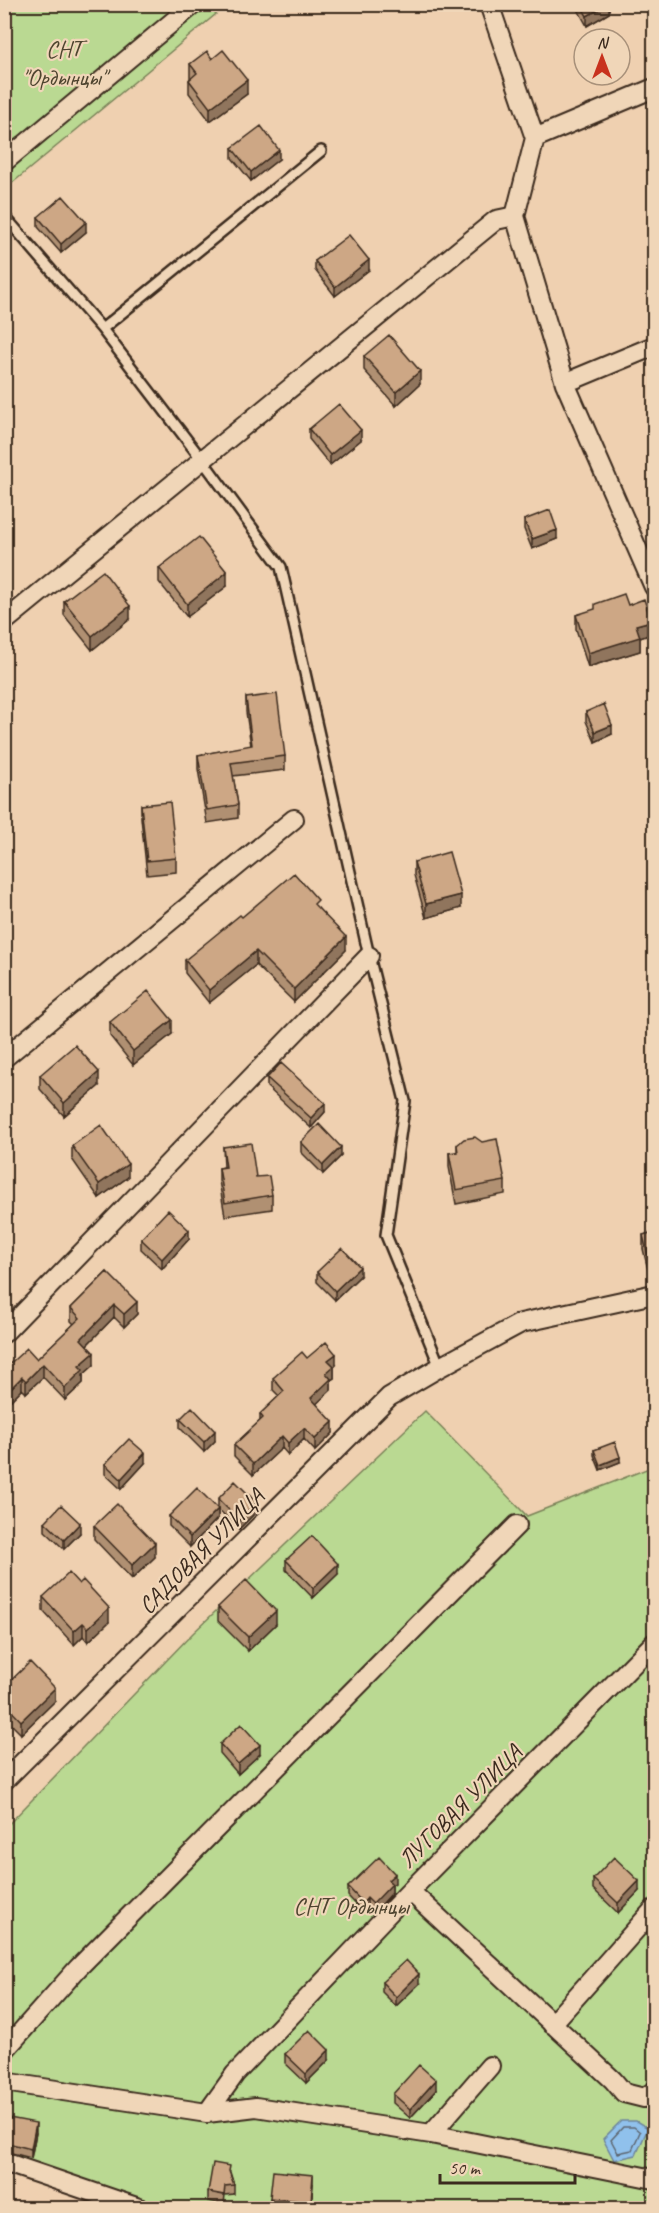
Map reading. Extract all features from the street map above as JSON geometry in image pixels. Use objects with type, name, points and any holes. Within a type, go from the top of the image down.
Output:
[{"type":"street","points":[[4,162],[194,4]]},
{"type":"street","points":[[489,4],[535,138],[515,216],[565,383],[654,587]]},
{"type":"street","points":[[535,138],[654,88]]},
{"type":"street","points":[[4,622],[496,220],[515,216]]},
{"type":"street","points":[[565,383],[654,346]]},
{"type":"street","points":[[4,1058],[294,819]]},
{"type":"street","points":[[4,1333],[369,956]]},
{"type":"street","name":"САДОВАЯ УЛИЦА","points":[[4,1781],[389,1397],[440,1366],[521,1323],[654,1294]]},
{"type":"street","points":[[4,2051],[78,1968],[517,1525]]},
{"type":"street","name":"ЛУГОВАЯ УЛИЦА","points":[[207,2113],[235,2074],[410,1891],[654,1643]]},
{"type":"street","points":[[410,1891],[624,2093],[644,2098],[654,2091]]},
{"type":"street","points":[[552,2024],[654,1910]]},
{"type":"street","points":[[430,2134],[490,2066]]},
{"type":"street","points":[[4,2082],[207,2113],[256,2106],[430,2134],[654,2179]]},
{"type":"street","points":[[4,2162],[139,2208]]},
{"type":"lane","points":[[102,329],[321,151]]},
{"type":"lane","points":[[6,218],[102,329],[203,460],[281,567],[369,956],[405,1101],[386,1235],[440,1366]]},
{"type":"green space","name":"СНТ \"Ордынцы\"","points":[[5,5],[227,5],[5,189]]},
{"type":"green space","name":"СНТ Ордынцы","points":[[425,1411],[527,1516],[654,1466],[654,2208],[154,2208],[33,2177],[5,2165],[4,1829],[193,1633]]},
{"type":"water","points":[[621,2121],[636,2121],[648,2128],[636,2155],[614,2160],[603,2139]]},
{"type":"building","points":[[580,4],[608,4],[587,16]]},
{"type":"building","points":[[223,50],[247,80],[210,108],[189,80],[197,73],[190,64],[207,51],[212,59]]},
{"type":"building","points":[[261,126],[279,150],[251,172],[232,148]]},
{"type":"building","points":[[63,196],[86,222],[61,244],[38,217]]},
{"type":"building","points":[[349,235],[369,260],[335,287],[315,261]]},
{"type":"building","points":[[4,284],[11,292],[4,297]]},
{"type":"building","points":[[389,335],[420,371],[396,392],[364,356]]},
{"type":"building","points":[[339,404],[361,430],[330,455],[309,429]]},
{"type":"building","points":[[550,510],[557,530],[532,539],[524,520]]},
{"type":"building","points":[[199,537],[227,572],[187,604],[159,568]]},
{"type":"building","points":[[103,571],[130,606],[92,636],[64,601]]},
{"type":"building","points":[[624,594],[628,605],[644,599],[651,621],[636,625],[640,637],[588,653],[576,615],[595,609],[595,604]]},
{"type":"building","points":[[277,694],[285,756],[231,763],[238,805],[207,810],[198,755],[252,745],[246,698]]},
{"type":"building","points":[[604,704],[612,725],[595,732],[586,712]]},
{"type":"building","points":[[170,802],[176,858],[147,861],[141,805]]},
{"type":"building","points":[[449,852],[461,895],[426,904],[414,862]]},
{"type":"building","points":[[294,873],[318,900],[314,904],[346,937],[294,989],[256,951],[209,990],[185,960],[240,915],[242,917]]},
{"type":"building","points":[[4,948],[11,988],[4,989]]},
{"type":"building","points":[[148,991],[172,1020],[133,1051],[110,1022]]},
{"type":"building","points":[[75,1045],[99,1072],[64,1103],[40,1075]]},
{"type":"building","points":[[281,1063],[325,1103],[311,1118],[267,1078]]},
{"type":"building","points":[[319,1124],[341,1147],[323,1165],[301,1142]]},
{"type":"building","points":[[101,1125],[128,1164],[99,1184],[72,1146]]},
{"type":"building","points":[[475,1137],[482,1142],[497,1139],[505,1181],[456,1190],[449,1153],[458,1152],[457,1145],[464,1139]]},
{"type":"building","points":[[251,1143],[256,1177],[269,1176],[272,1195],[225,1203],[219,1168],[226,1167],[223,1147]]},
{"type":"building","points":[[168,1210],[189,1230],[162,1259],[141,1239]]},
{"type":"building","points":[[654,1232],[654,1263],[650,1264],[643,1235]]},
{"type":"building","points":[[342,1248],[360,1267],[335,1291],[317,1272]]},
{"type":"building","points":[[107,1272],[137,1302],[124,1314],[114,1305],[81,1339],[94,1353],[79,1366],[83,1370],[65,1388],[43,1364],[26,1381],[22,1377],[4,1395],[4,1369],[27,1348],[37,1359],[80,1318],[71,1308]]},
{"type":"building","points":[[326,1342],[336,1354],[328,1360],[334,1366],[326,1373],[331,1379],[311,1398],[333,1422],[315,1439],[304,1428],[288,1443],[282,1436],[253,1464],[234,1445],[263,1418],[260,1414],[284,1391],[273,1378],[302,1352],[307,1358]]},
{"type":"building","points":[[192,1407],[215,1431],[204,1442],[180,1419]]},
{"type":"building","points":[[129,1439],[145,1453],[121,1479],[105,1464]]},
{"type":"building","points":[[615,1442],[620,1457],[600,1465],[594,1450]]},
{"type":"building","points":[[235,1481],[256,1502],[239,1520],[218,1499]]},
{"type":"building","points":[[197,1488],[218,1509],[190,1537],[169,1516]]},
{"type":"building","points":[[117,1504],[155,1543],[132,1565],[94,1526]]},
{"type":"building","points":[[61,1505],[80,1523],[64,1540],[45,1522]]},
{"type":"building","points":[[312,1536],[338,1564],[313,1588],[286,1560]]},
{"type":"building","points":[[69,1573],[79,1584],[83,1580],[109,1608],[88,1628],[83,1623],[74,1631],[43,1597]]},
{"type":"building","points":[[246,1580],[276,1611],[248,1637],[218,1607]]},
{"type":"building","points":[[30,1662],[55,1688],[21,1721],[4,1703],[4,1687]]},
{"type":"building","points":[[241,1724],[260,1745],[238,1764],[220,1744]]},
{"type":"building","points":[[379,1857],[395,1874],[388,1880],[392,1884],[373,1904],[367,1898],[363,1903],[348,1887]]},
{"type":"building","points":[[614,1857],[639,1881],[618,1903],[593,1879]]},
{"type":"building","points":[[406,1960],[419,1974],[396,1997],[382,1982]]},
{"type":"building","points":[[309,2030],[329,2050],[306,2074],[285,2054]]},
{"type":"building","points":[[419,2065],[436,2080],[410,2109],[393,2094]]},
{"type":"building","points":[[4,2117],[36,2123],[31,2149],[4,2142]]},
{"type":"building","points":[[213,2163],[230,2166],[229,2171],[234,2185],[225,2186],[224,2195],[208,2192]]},
{"type":"building","points":[[273,2171],[313,2175],[311,2202],[270,2198]]}]
